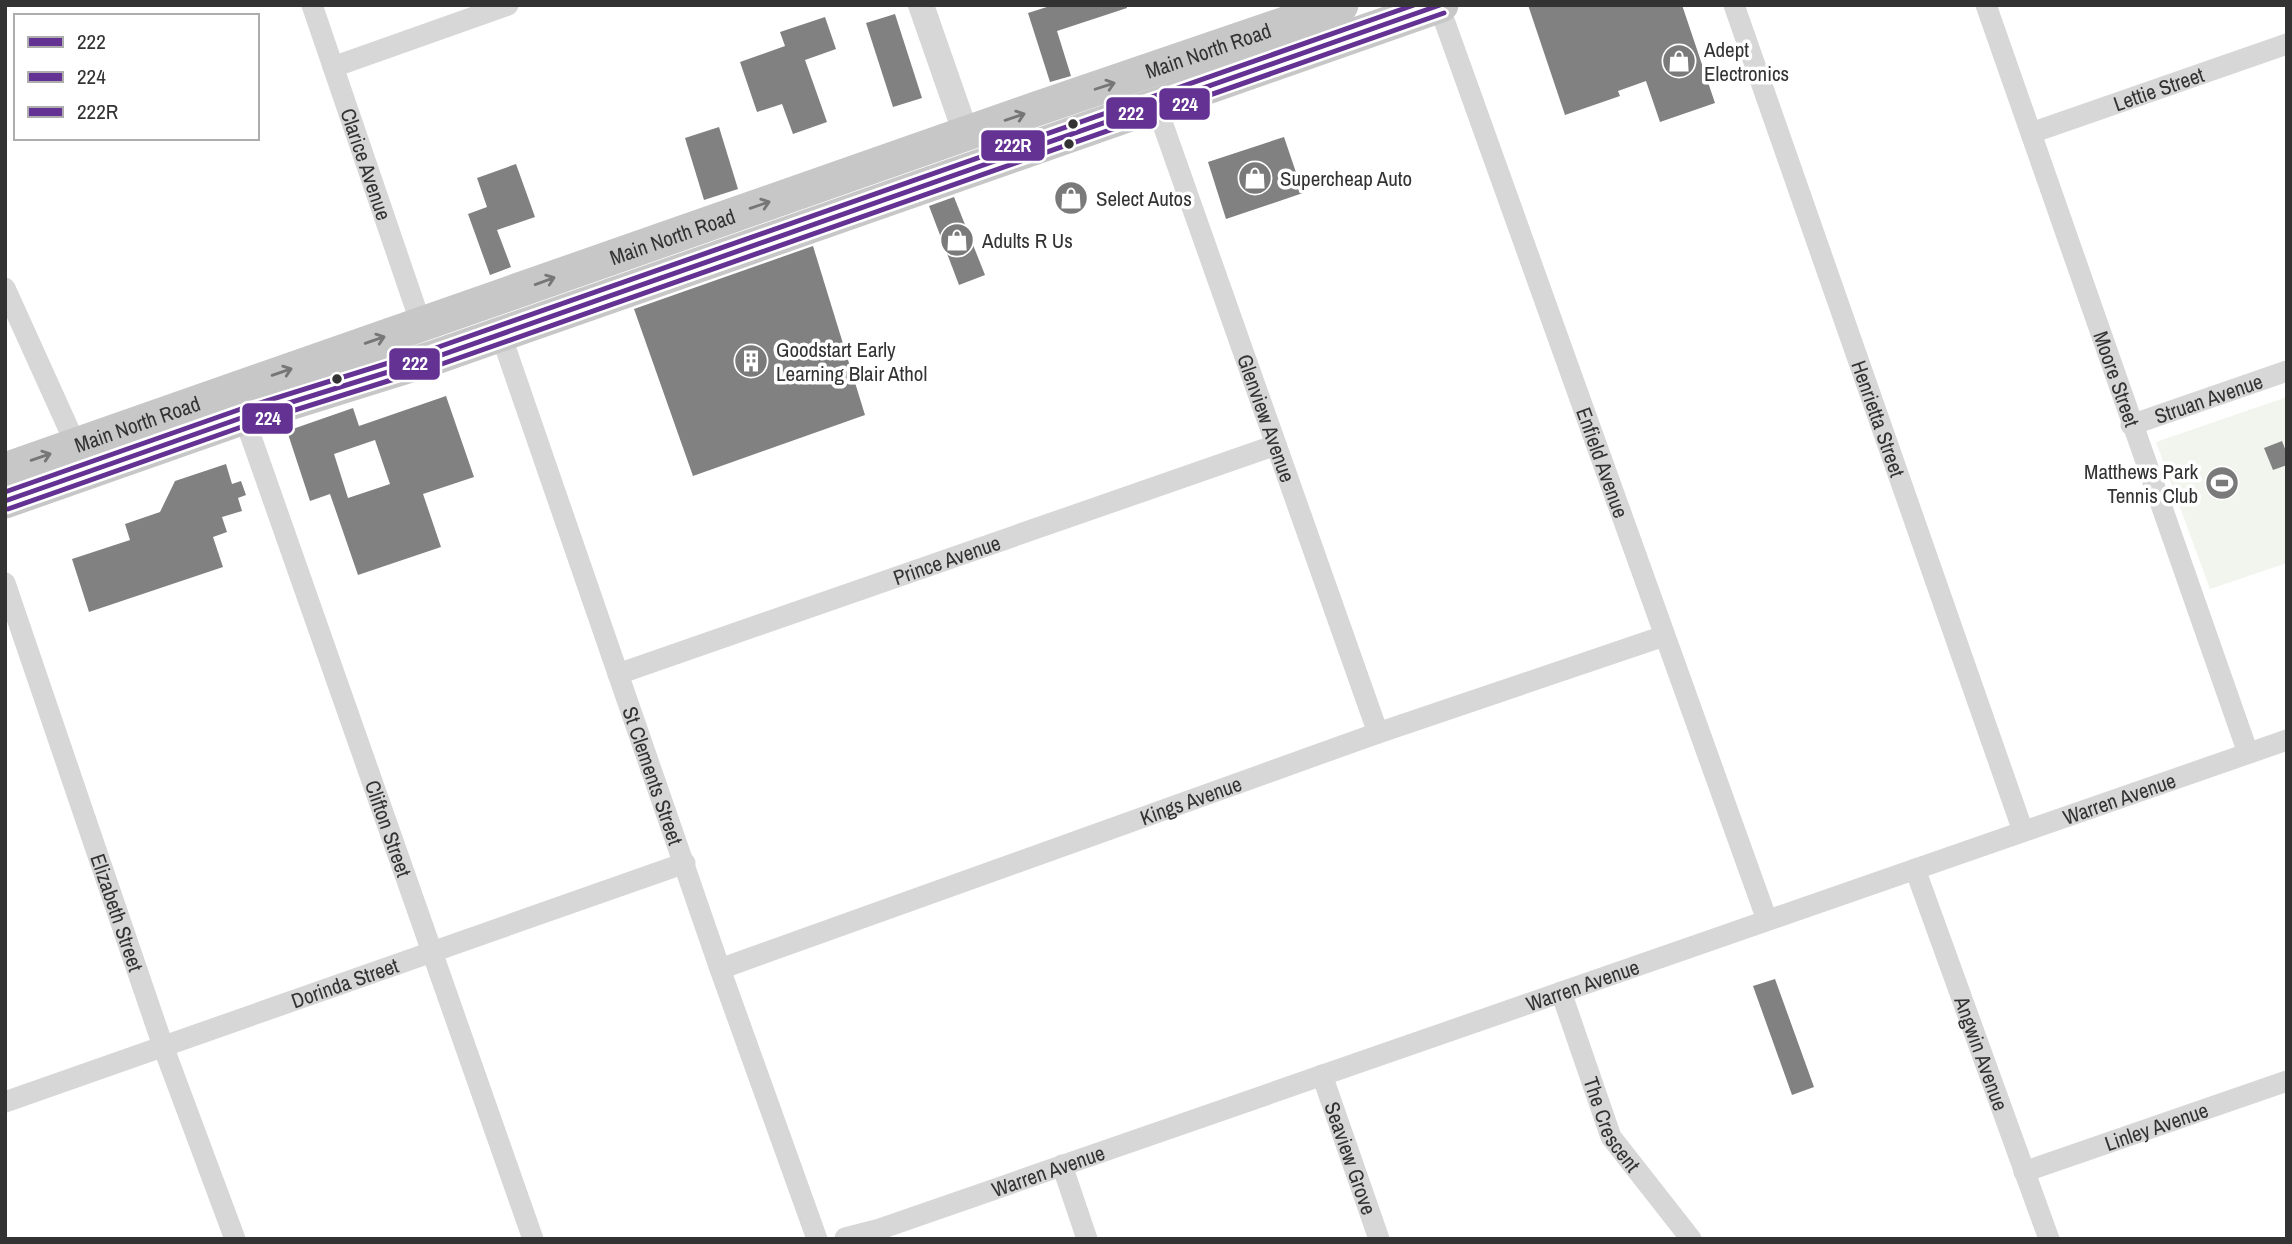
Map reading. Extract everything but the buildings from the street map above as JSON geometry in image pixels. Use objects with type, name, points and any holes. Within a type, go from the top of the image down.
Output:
[{"type":"highway","name":"Main North Road","points":[[5,470],[76,445],[239,403],[433,358],[501,335],[977,168],[1341,5]]},
{"type":"highway","name":"Main North Road","points":[[5,501],[421,324],[966,134],[1151,89],[1439,5]]},
{"type":"highway","points":[[966,134],[977,168]]},
{"type":"highway","points":[[421,324],[433,358]]},
{"type":"street","name":"Clarice Avenue","points":[[312,5],[421,324]]},
{"type":"street","points":[[333,67],[508,5]]},
{"type":"street","points":[[921,5],[966,134]]},
{"type":"street","name":"Enfield Avenue","points":[[1439,5],[1767,920]]},
{"type":"street","name":"Henrietta Street","points":[[1734,5],[2022,831]]},
{"type":"street","name":"Moore Street","points":[[1986,5],[2248,752]]},
{"type":"street","name":"Lettie Street","points":[[2031,133],[2287,44]]},
{"type":"street","name":"Glenview Avenue","points":[[1151,89],[1378,733]]},
{"type":"street","points":[[5,288],[76,445]]},
{"type":"street","name":"St Clements Street","points":[[501,335],[720,969],[809,1215],[835,1238]]},
{"type":"street","name":"Struan Avenue","points":[[2132,425],[2287,371]]},
{"type":"street","name":"Clifton Street","points":[[239,403],[533,1239]]},
{"type":"street","name":"Prince Avenue","points":[[618,674],[1276,445]]},
{"type":"street","name":"Elizabeth Street","points":[[5,583],[163,1046],[235,1239]]},
{"type":"street","name":"Kings Avenue","points":[[720,969],[1378,733],[1664,636]]},
{"type":"street","name":"Warren Avenue","points":[[835,1238],[876,1234],[1062,1165],[2287,740]]},
{"type":"street","name":"Dorinda Street","points":[[5,1102],[685,863]]},
{"type":"street","name":"Angwin Avenue","points":[[1915,869],[2049,1239]]},
{"type":"street","name":"The Crescent","points":[[1560,992],[1611,1137],[1690,1239]]},
{"type":"street","name":"Seaview Grove","points":[[1322,1075],[1379,1239]]},
{"type":"street","name":"Linley Avenue","points":[[2024,1172],[2287,1081]]},
{"type":"street","points":[[1062,1165],[1087,1239]]},
{"type":"shaded area","name":"Matthews Park Tennis Club","points":[[2287,397],[2287,563],[2210,589],[2156,442]]},
{"type":"transit line","name":"222R","points":[[5,492],[241,409],[430,350],[1414,5]]},
{"type":"transit line","name":"222","points":[[5,501],[244,417],[433,358],[1440,5]]},
{"type":"transit line","name":"224","points":[[8,509],[247,425],[436,366],[1444,13]]},
{"type":"place","name":"Adept Electronics","points":[[1679,61]]},
{"type":"place","name":"Supercheap Auto","points":[[1255,178]]},
{"type":"place","name":"Select Autos","points":[[1071,198]]},
{"type":"place","name":"Adults R Us","points":[[957,240]]},
{"type":"place","name":"Goodstart Early Learning Blair Athol","points":[[751,361]]},
{"type":"place","name":"Matthews Park Tennis Club","points":[[2222,483]]}]
